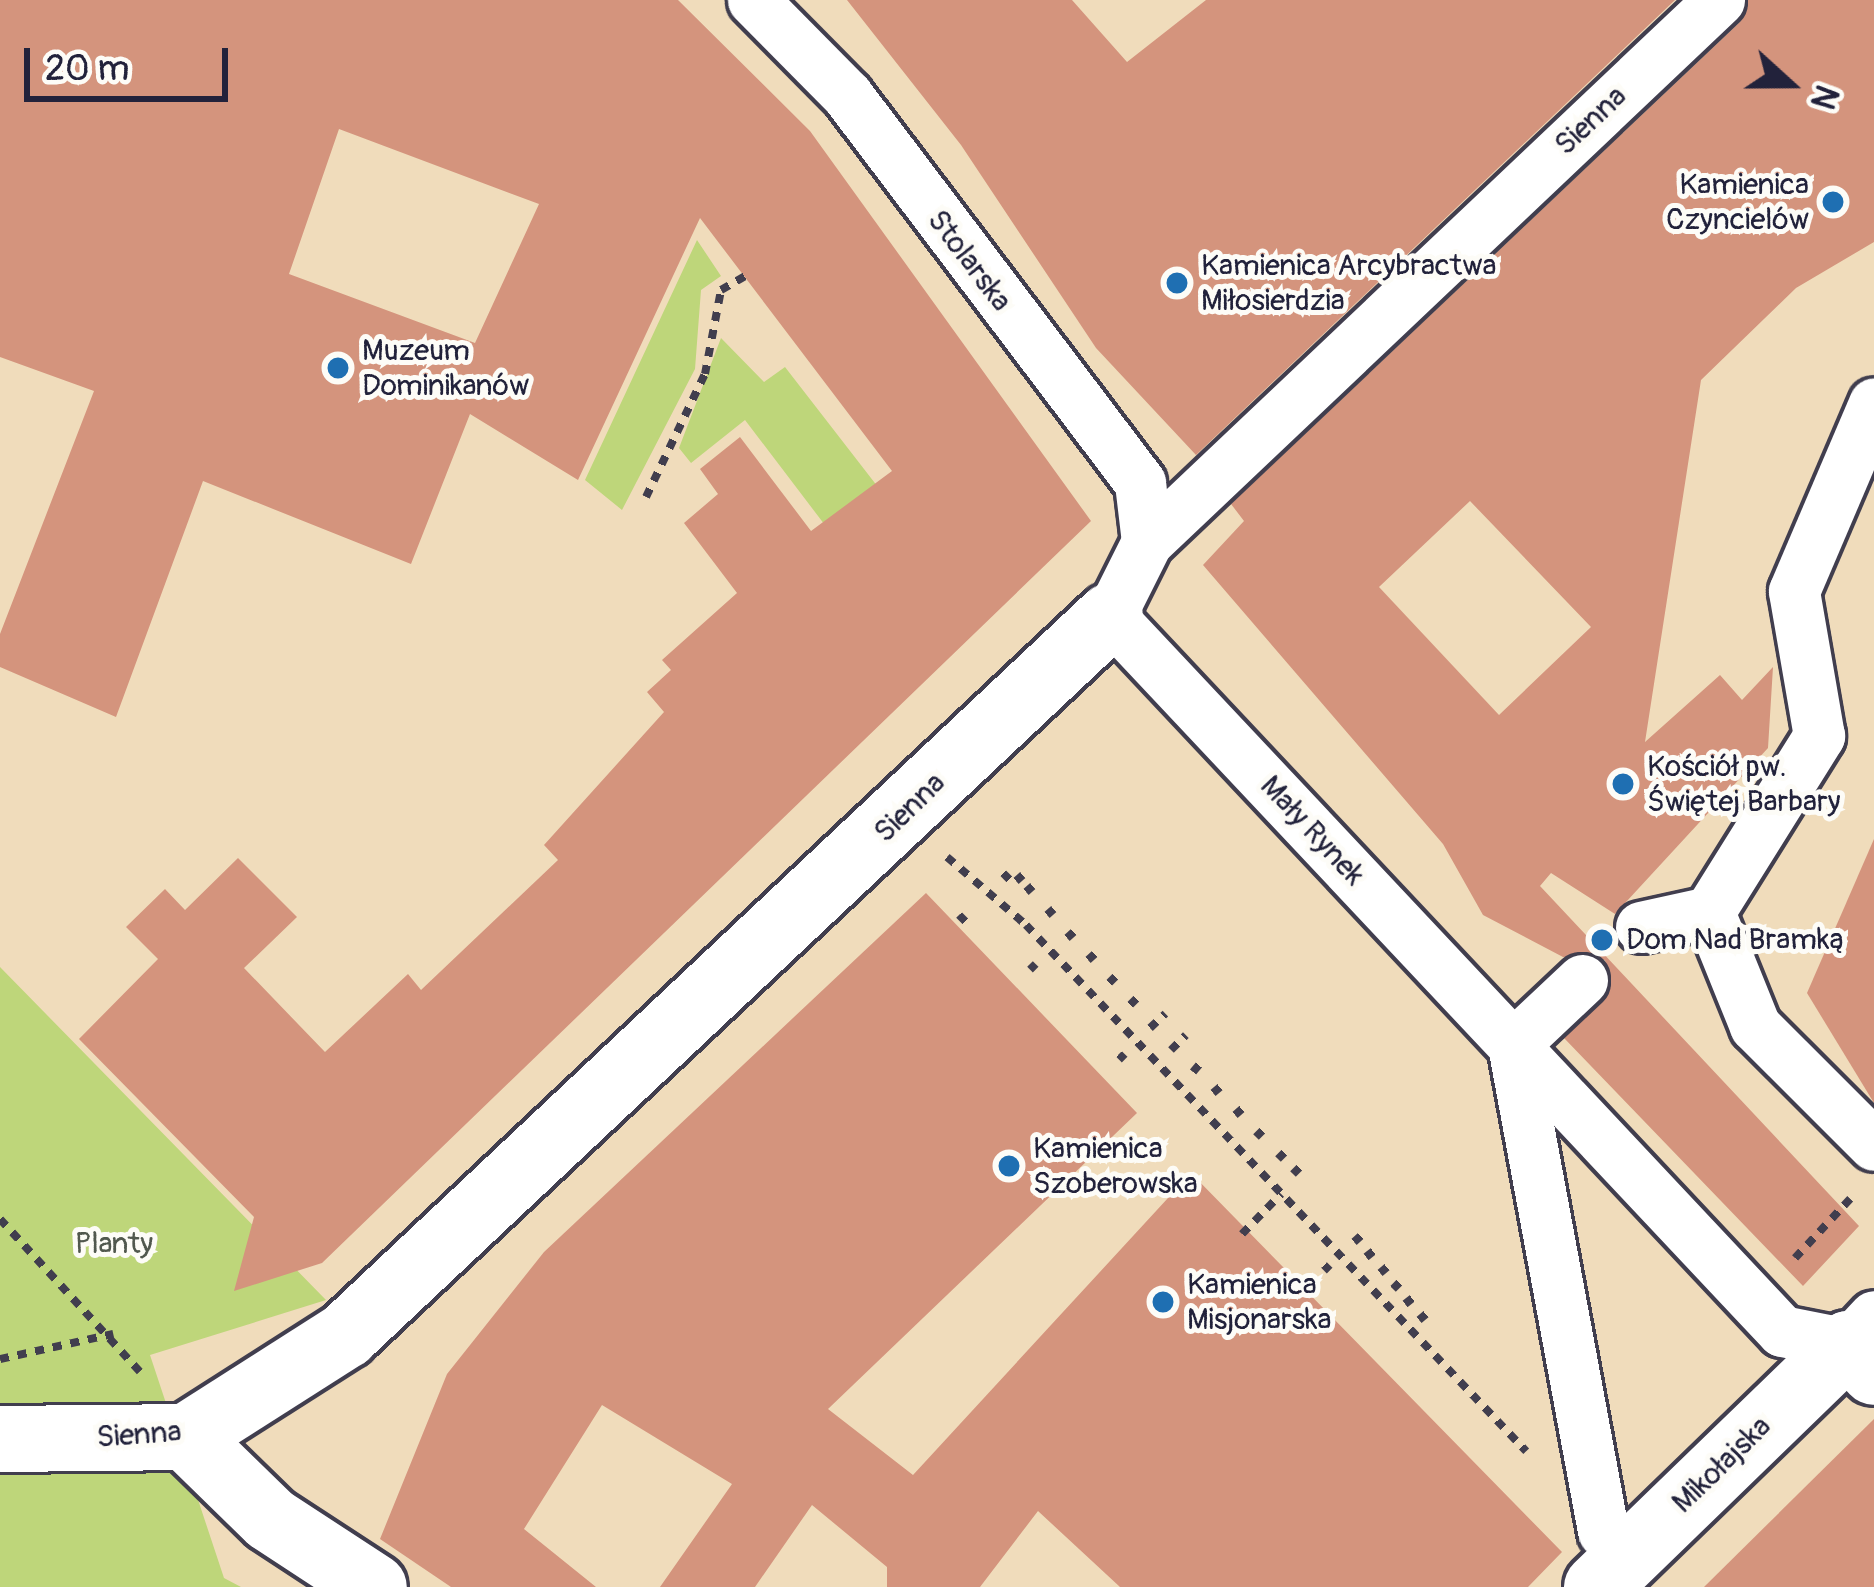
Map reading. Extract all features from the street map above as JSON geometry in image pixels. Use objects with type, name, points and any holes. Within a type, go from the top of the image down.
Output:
[{"type":"street","name":"Stolarska","points":[[754,0],[847,95],[1140,483],[1147,542]]},
{"type":"street","name":"Sienna","points":[[0,1439],[186,1437],[346,1335],[1110,616],[1147,542],[1719,0]]},
{"type":"street","points":[[1641,927],[1709,912],[1819,736],[1794,591],[1874,403]]},
{"type":"street","name":"Mały Rynek","points":[[1110,616],[1782,1331],[1865,1344]]},
{"type":"street","points":[[1709,912],[1755,1026],[1874,1145]]},
{"type":"street","points":[[1582,980],[1513,1045],[1600,1559]]},
{"type":"street","name":"Mikołajska","points":[[1600,1559],[1865,1344]]},
{"type":"street","points":[[186,1437],[270,1519],[373,1587]]},
{"type":"path","points":[[646,496],[705,374],[721,290],[747,274]]},
{"type":"path","points":[[982,894],[1026,925],[1281,1194],[1600,1559]]},
{"type":"path","points":[[1067,938],[1078,928]]},
{"type":"path","points":[[1088,960],[1099,950]]},
{"type":"path","points":[[1109,983],[1119,973]]},
{"type":"path","points":[[1130,1005],[1140,994]]},
{"type":"path","points":[[1150,1028],[1165,1014]]},
{"type":"path","points":[[1171,1049],[1186,1035]]},
{"type":"path","points":[[1192,1072],[1203,1060]]},
{"type":"path","points":[[1214,1093],[1225,1083]]},
{"type":"path","points":[[1242,1234],[1281,1194]]},
{"type":"path","points":[[1786,1268],[1843,1208]]},
{"type":"path","points":[[0,1219],[113,1334],[186,1437]]},
{"type":"path","points":[[1354,1242],[1365,1232]]},
{"type":"path","points":[[1366,1257],[1379,1247]]},
{"type":"path","points":[[1380,1273],[1392,1263]]},
{"type":"path","points":[[1393,1289],[1404,1278]]},
{"type":"path","points":[[1405,1304],[1418,1294]]},
{"type":"path","points":[[1419,1320],[1431,1310]]},
{"type":"path","points":[[0,1359],[113,1334]]},
{"type":"green space","points":[[697,240],[721,276],[701,290],[695,369],[622,510],[585,480]]},
{"type":"green space","points":[[721,338],[764,382],[785,367],[888,500],[834,537],[745,420],[691,463],[679,448]]},
{"type":"green space","name":"Planty","points":[[0,967],[326,1300],[150,1355],[224,1578],[241,1587],[0,1587]]},
{"type":"building","points":[[0,0],[678,0],[810,131],[1091,521],[322,1263],[234,1291],[254,1217],[79,1039],[158,959],[126,927],[165,889],[185,910],[238,858],[297,917],[244,968],[325,1052],[408,974],[421,990],[558,860],[544,845],[664,712],[647,692],[671,670],[662,660],[737,593],[684,523],[718,494],[700,469],[740,437],[811,531],[892,471],[700,218],[578,480],[470,414],[411,564],[203,481],[116,717],[0,667],[0,634],[94,391],[0,357]],"holes":[[[339,129],[539,204],[475,343],[289,274]]]},
{"type":"building","points":[[847,0],[1072,0],[1127,62],[1206,0],[1675,0],[1196,455],[1096,348],[961,145]]},
{"type":"building","points":[[1748,0],[1874,0],[1874,242],[1796,288],[1701,380],[1645,742],[1720,675],[1742,700],[1773,667],[1768,748],[1615,914],[1551,873],[1540,886],[1859,1226],[1803,1286],[1564,1038],[1610,990],[1605,960],[1563,957],[1483,915],[1443,844],[1203,565],[1244,521],[1231,504],[1740,22]],"holes":[[[1470,501],[1591,627],[1499,715],[1379,587]]]},
{"type":"building","points":[[1874,839],[1874,1103],[1807,993]]},
{"type":"building","points":[[926,893],[1137,1113],[828,1409],[913,1475],[1191,1173],[1562,1552],[1528,1587],[1120,1587],[1038,1511],[980,1587],[887,1587],[887,1567],[812,1505],[755,1587],[660,1587],[732,1484],[602,1405],[524,1529],[596,1587],[451,1587],[380,1539],[447,1374],[544,1252]]},
{"type":"building","points":[[1874,1419],[1874,1587],[1704,1587]]},
{"type":"place","name":"Kamienica Czyncielów","points":[[1833,202]]},
{"type":"place","name":"Kamienica Arcybractwa Miłosierdzia","points":[[1177,283]]},
{"type":"place","name":"Muzeum Dominikanów","points":[[338,368]]},
{"type":"place","name":"Kościół pw. Świętej Barbary","points":[[1623,784]]},
{"type":"place","name":"Dom Nad Bramką","points":[[1602,940]]},
{"type":"place","name":"Kamienica Szoberowska","points":[[1009,1166]]},
{"type":"place","name":"Kamienica Misjonarska","points":[[1163,1302]]}]
